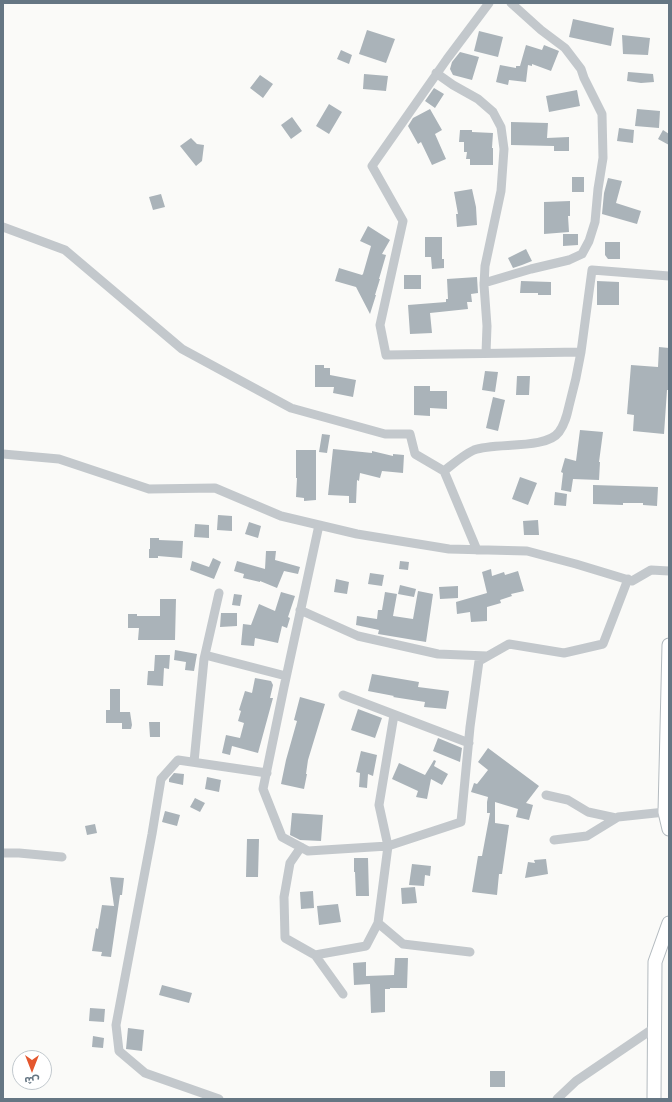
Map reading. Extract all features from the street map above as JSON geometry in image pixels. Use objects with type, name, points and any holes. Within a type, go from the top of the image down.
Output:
[{"type":"street","points":[[489,3],[436,73],[372,166],[403,221],[380,325],[386,354],[581,352]]},
{"type":"street","points":[[484,283],[531,269],[569,260],[582,254],[589,241],[595,222],[603,158],[602,114],[586,83],[581,69],[565,48],[541,30],[511,3]]},
{"type":"street","points":[[436,73],[453,85],[478,99],[493,112],[500,127],[504,149],[501,191],[484,266],[487,326],[486,353]]},
{"type":"street","points":[[3,228],[65,250],[182,349],[291,408],[385,434],[410,434],[415,454],[444,471],[477,550]]},
{"type":"street","points":[[444,471],[461,457],[474,450],[485,447],[546,441],[559,433],[565,422],[576,384],[592,270],[669,276]]},
{"type":"street","points":[[3,454],[59,459],[149,489],[215,488],[280,516],[357,534],[449,549],[526,551],[632,581],[651,570],[669,571]]},
{"type":"street","points":[[319,525],[263,789],[282,837],[308,851],[388,846],[461,822],[468,743],[480,661],[509,644],[564,653],[603,644],[628,579]]},
{"type":"street","points":[[194,762],[205,655],[219,593]]},
{"type":"street","points":[[300,610],[358,636],[438,654],[487,656]]},
{"type":"street","points":[[669,645],[665,812],[669,829]]},
{"type":"street","points":[[205,655],[286,676]]},
{"type":"street","points":[[343,695],[468,743]]},
{"type":"street","points":[[315,954],[366,946],[378,923],[388,846],[379,805],[394,715]]},
{"type":"street","points":[[219,1099],[145,1073],[119,1051],[116,1025],[161,779],[178,760],[267,773]]},
{"type":"street","points":[[546,795],[568,800],[588,812],[616,818]]},
{"type":"street","points":[[554,840],[587,836],[618,816],[665,812]]},
{"type":"street","points":[[301,847],[290,863],[284,897],[285,938],[315,954],[343,994]]},
{"type":"street","points":[[3,853],[62,857]]},
{"type":"street","points":[[378,923],[403,944],[470,952]]},
{"type":"street","points":[[654,1099],[655,962],[669,923]]},
{"type":"street","points":[[557,1099],[576,1081],[654,1028]]},
{"type":"building","points":[[573,19],[614,28],[611,46],[569,37]]},
{"type":"building","points":[[367,30],[395,39],[386,63],[359,54]]},
{"type":"building","points":[[479,31],[503,37],[498,57],[474,51]]},
{"type":"building","points":[[622,35],[650,38],[648,55],[623,54]]},
{"type":"building","points":[[526,45],[542,50],[544,45],[559,51],[551,71],[532,64],[532,66],[528,65],[526,82],[509,80],[508,85],[496,82],[500,65],[516,68],[516,66],[520,66]]},
{"type":"building","points":[[341,50],[352,55],[349,64],[337,59]]},
{"type":"building","points":[[460,52],[479,57],[472,80],[453,75],[450,69],[452,62]]},
{"type":"building","points":[[628,72],[653,74],[654,82],[641,83],[627,81]]},
{"type":"building","points":[[364,74],[388,76],[386,91],[363,89]]},
{"type":"building","points":[[260,75],[273,84],[263,98],[250,88]]},
{"type":"building","points":[[434,88],[444,94],[435,108],[425,101]]},
{"type":"building","points":[[577,90],[580,106],[549,112],[546,96]]},
{"type":"building","points":[[329,104],[342,112],[329,134],[316,126]]},
{"type":"building","points":[[430,109],[442,130],[435,134],[446,159],[432,165],[421,142],[418,144],[408,126],[413,118]]},
{"type":"building","points":[[637,109],[660,111],[659,128],[635,126]]},
{"type":"building","points":[[292,117],[302,131],[291,139],[281,125]]},
{"type":"building","points":[[511,122],[548,123],[547,138],[569,137],[569,151],[554,151],[554,146],[511,145]]},
{"type":"building","points":[[619,128],[634,130],[633,143],[617,141]]},
{"type":"building","points":[[460,130],[493,133],[493,165],[470,165],[470,159],[466,159],[467,152],[464,152],[464,142],[459,142]]},
{"type":"building","points":[[663,130],[669,134],[669,145],[658,139]]},
{"type":"building","points":[[191,138],[197,144],[204,145],[202,161],[196,166],[180,146]]},
{"type":"building","points":[[572,177],[584,177],[584,192],[572,192]]},
{"type":"building","points":[[608,178],[622,181],[616,203],[641,211],[637,224],[602,214],[604,193]]},
{"type":"building","points":[[472,189],[476,207],[477,225],[457,227],[456,214],[458,214],[454,192]]},
{"type":"building","points":[[161,194],[165,207],[153,210],[149,197]]},
{"type":"building","points":[[570,201],[570,216],[568,216],[569,232],[544,234],[544,202]]},
{"type":"building","points":[[368,226],[390,240],[382,254],[386,255],[370,314],[356,287],[335,281],[339,268],[362,275],[363,274],[371,246],[360,241]]},
{"type":"building","points":[[563,234],[578,234],[578,245],[563,246]]},
{"type":"building","points":[[425,237],[442,237],[442,259],[444,259],[444,268],[432,269],[431,257],[425,257]]},
{"type":"building","points":[[605,242],[620,242],[620,259],[608,259],[605,255]]},
{"type":"building","points":[[526,249],[532,261],[513,268],[508,258]]},
{"type":"building","points":[[404,275],[421,275],[421,289],[404,289]]},
{"type":"building","points":[[477,277],[478,293],[471,294],[472,302],[467,302],[468,309],[430,313],[432,333],[410,334],[408,305],[446,302],[446,299],[448,299],[447,279]]},
{"type":"building","points":[[521,281],[551,282],[551,295],[520,293]]},
{"type":"building","points":[[597,281],[619,282],[619,305],[597,305]]},
{"type":"building","points":[[659,347],[669,348],[669,390],[667,390],[664,434],[633,431],[634,415],[627,414],[631,365],[658,367]]},
{"type":"building","points":[[315,365],[324,365],[324,368],[330,368],[330,375],[356,380],[353,397],[333,393],[334,387],[315,387]]},
{"type":"building","points":[[485,371],[498,372],[495,392],[482,390]]},
{"type":"building","points":[[517,376],[530,376],[529,395],[516,395]]},
{"type":"building","points":[[414,386],[430,386],[430,391],[447,391],[447,409],[430,408],[430,416],[414,415]]},
{"type":"building","points":[[493,397],[505,400],[498,431],[486,428]]},
{"type":"building","points":[[580,430],[603,432],[599,462],[599,480],[573,479],[571,492],[561,490],[563,473],[561,472],[565,458],[576,461]]},
{"type":"building","points":[[322,434],[330,435],[327,453],[319,452]]},
{"type":"building","points":[[333,449],[372,453],[372,451],[393,456],[393,454],[404,455],[403,473],[382,471],[380,478],[360,473],[359,481],[357,480],[356,503],[349,503],[349,496],[328,495]]},
{"type":"building","points":[[296,450],[316,450],[316,500],[304,501],[304,498],[296,497]]},
{"type":"building","points":[[520,477],[537,483],[528,505],[512,499]]},
{"type":"building","points":[[593,485],[658,487],[657,506],[643,505],[643,503],[623,503],[623,505],[593,504]]},
{"type":"building","points":[[555,492],[567,494],[566,506],[554,505]]},
{"type":"building","points":[[218,515],[232,516],[232,531],[217,530]]},
{"type":"building","points":[[538,520],[539,535],[524,535],[523,521]]},
{"type":"building","points":[[249,522],[261,526],[258,538],[245,534]]},
{"type":"building","points":[[195,524],[209,525],[209,538],[194,537]]},
{"type":"building","points":[[150,538],[183,541],[182,558],[158,556],[158,558],[149,558]]},
{"type":"building","points":[[266,551],[276,551],[275,560],[300,567],[298,574],[284,571],[277,588],[260,581],[243,578],[244,574],[234,571],[237,561],[265,569]]},
{"type":"building","points":[[213,558],[221,562],[214,579],[190,570],[192,561],[209,567]]},
{"type":"building","points":[[400,561],[409,562],[408,570],[399,569]]},
{"type":"building","points":[[491,569],[492,576],[504,572],[505,575],[518,571],[524,591],[511,594],[512,596],[500,600],[501,603],[487,607],[487,621],[471,622],[470,612],[457,614],[456,602],[487,593],[482,572]]},
{"type":"building","points":[[370,573],[384,575],[382,586],[368,584]]},
{"type":"building","points":[[336,579],[349,582],[347,594],[334,592]]},
{"type":"building","points":[[400,585],[416,589],[414,597],[398,594]]},
{"type":"building","points":[[458,586],[458,598],[440,599],[439,587]]},
{"type":"building","points":[[418,591],[433,594],[426,642],[378,634],[379,630],[356,625],[357,616],[377,619],[378,610],[382,610],[385,592],[397,594],[393,616],[413,619]]},
{"type":"building","points":[[281,592],[295,596],[288,617],[290,618],[287,628],[282,626],[278,643],[255,638],[254,646],[241,645],[243,624],[251,625],[259,604],[275,611]]},
{"type":"building","points":[[234,594],[242,595],[240,606],[232,605]]},
{"type":"building","points":[[160,599],[176,599],[175,640],[138,640],[139,628],[128,628],[128,614],[137,614],[137,616],[160,616]]},
{"type":"building","points":[[221,613],[237,613],[237,626],[220,627]]},
{"type":"building","points":[[175,650],[197,654],[194,671],[185,670],[186,662],[174,660]]},
{"type":"building","points":[[155,655],[170,655],[169,669],[164,668],[163,686],[147,685],[148,671],[154,671]]},
{"type":"building","points":[[372,674],[419,682],[418,687],[449,691],[446,709],[424,707],[425,702],[368,691]]},
{"type":"building","points":[[255,678],[271,681],[273,685],[270,698],[273,698],[258,753],[232,746],[230,755],[222,753],[226,735],[240,738],[244,723],[238,721],[241,711],[239,710],[245,691],[252,693]]},
{"type":"building","points":[[110,689],[120,689],[120,712],[130,712],[132,725],[131,729],[122,729],[122,723],[106,723],[106,710],[110,710]]},
{"type":"building","points":[[300,697],[325,704],[308,760],[304,789],[281,784],[297,721],[294,720]]},
{"type":"building","points":[[358,709],[382,718],[375,738],[351,730]]},
{"type":"building","points":[[149,722],[160,722],[160,737],[150,737]]},
{"type":"building","points":[[438,738],[462,748],[460,762],[433,751]]},
{"type":"building","points":[[488,748],[539,786],[526,803],[533,805],[529,820],[516,817],[518,809],[495,802],[495,823],[509,825],[502,874],[499,874],[497,895],[472,892],[478,856],[482,856],[490,813],[487,813],[488,797],[471,792],[474,783],[477,784],[488,770],[478,762]]},
{"type":"building","points":[[361,751],[377,755],[373,776],[368,774],[367,788],[359,787],[360,773],[356,772]]},
{"type":"building","points":[[434,760],[436,761],[434,766],[448,774],[442,785],[431,779],[427,799],[416,797],[418,791],[392,779],[399,763],[425,775]]},
{"type":"building","points":[[174,773],[184,774],[183,785],[169,782],[169,779]]},
{"type":"building","points":[[207,777],[221,780],[219,792],[205,789]]},
{"type":"building","points":[[195,798],[205,803],[200,812],[190,807]]},
{"type":"building","points":[[165,811],[180,815],[177,826],[162,822]]},
{"type":"building","points":[[292,813],[323,815],[321,841],[300,840],[290,835]]},
{"type":"building","points":[[95,824],[97,833],[87,835],[85,826]]},
{"type":"building","points":[[247,839],[259,839],[258,877],[246,877]]},
{"type":"building","points":[[354,858],[368,858],[369,896],[356,896]]},
{"type":"building","points":[[546,859],[548,874],[525,878],[528,862],[535,863],[534,860]]},
{"type":"building","points":[[412,864],[431,866],[430,876],[425,875],[424,886],[409,885]]},
{"type":"building","points":[[110,877],[124,878],[111,957],[101,956],[102,952],[92,951],[102,905],[114,906]]},
{"type":"building","points":[[415,887],[417,903],[402,904],[401,888]]},
{"type":"building","points":[[313,891],[314,908],[301,909],[300,892]]},
{"type":"building","points":[[338,904],[341,922],[319,925],[317,906]]},
{"type":"building","points":[[395,958],[408,958],[407,988],[385,989],[385,1012],[371,1013],[370,984],[354,985],[353,963],[366,962],[366,976],[394,975]]},
{"type":"building","points":[[162,985],[192,993],[189,1003],[159,995]]},
{"type":"building","points":[[90,1008],[105,1009],[104,1022],[89,1021]]},
{"type":"building","points":[[128,1028],[144,1030],[142,1051],[126,1049]]},
{"type":"building","points":[[93,1036],[104,1038],[103,1048],[92,1047]]},
{"type":"building","points":[[490,1071],[505,1071],[505,1087],[490,1087]]}]
